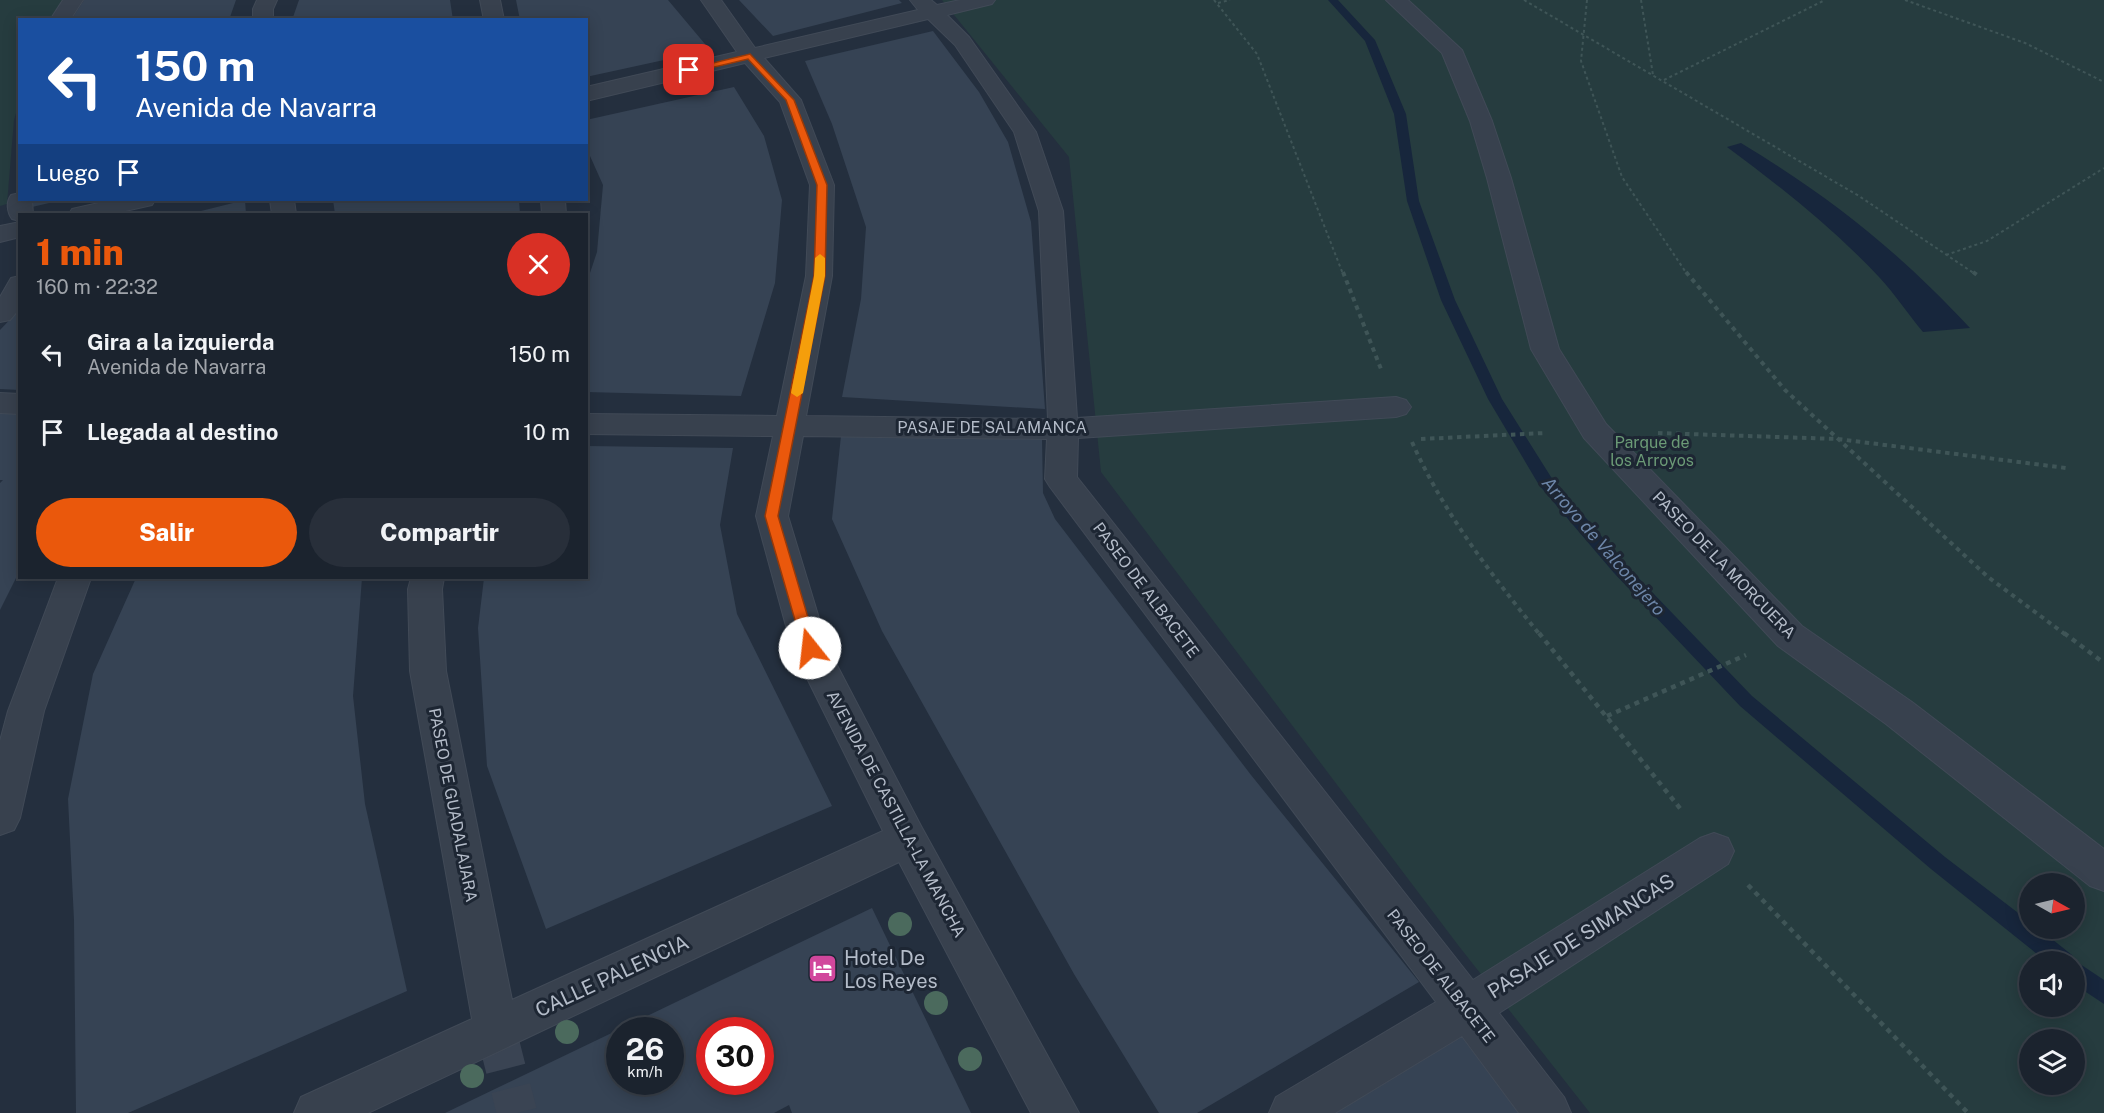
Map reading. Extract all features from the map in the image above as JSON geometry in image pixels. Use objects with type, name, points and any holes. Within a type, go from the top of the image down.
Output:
[{"type":"street","points":[[61,18],[73,0]]},
{"type":"street","points":[[263,18],[263,9],[267,0]]},
{"type":"street","points":[[490,0],[494,18]]},
{"type":"street","name":"AVENIDA DE CASTILLA-LA MANCHA","points":[[711,0],[750,56],[790,100],[822,185],[819,276],[772,516],[810,648],[907,839],[1056,1113]]},
{"type":"street","points":[[588,94],[750,56],[926,6],[985,0]]},
{"type":"street","name":"PASEO DE LA MORCUERA","points":[[1396,0],[1451,50],[1482,121],[1545,349],[1595,431],[1790,636],[1899,713],[2104,873]]},
{"type":"street","name":"PASEO DE ALBACETE","points":[[926,6],[962,41],[1025,132],[1051,211],[1063,429],[1061,479],[1548,1113]]},
{"type":"street","points":[[85,213],[139,201]]},
{"type":"street","points":[[0,234],[18,230]]},
{"type":"street","points":[[0,314],[13,299],[18,288]]},
{"type":"street","points":[[0,403],[18,404]]},
{"type":"street","name":"PASAJE DE SALAMANCA","points":[[588,424],[790,428],[1063,429],[1396,407]]},
{"type":"street","points":[[0,818],[26,711],[74,579]]},
{"type":"street","name":"PASEO DE GUADALAJARA","points":[[427,579],[425,589],[428,671],[496,1030]]},
{"type":"street","name":"CALLE PALENCIA","points":[[317,1113],[907,839]]},
{"type":"street","name":"PASAJE DE SIMANCAS","points":[[1292,1113],[1466,1009],[1714,851]]},
{"type":"path","points":[[1216,2],[1230,0]]},
{"type":"path","points":[[1524,0],[1584,38],[1664,81],[1860,197],[1977,274]]},
{"type":"path","points":[[1587,0],[1581,61],[1622,177],[1687,273],[1785,390],[1988,577],[2104,663]]},
{"type":"path","points":[[1641,0],[1653,75]]},
{"type":"path","points":[[1664,81],[1825,0]]},
{"type":"path","points":[[1905,0],[2025,43],[2104,82]]},
{"type":"path","points":[[1216,2],[1257,54],[1396,407]]},
{"type":"path","points":[[1946,255],[1987,241],[2104,168]]},
{"type":"path","points":[[1968,1113],[1714,851],[1479,559],[1426,473],[1411,439],[1595,431],[1838,439],[2066,468]]},
{"type":"path","points":[[1606,716],[1790,636]]},
{"type":"green space","points":[[0,0],[65,0],[54,18],[18,18],[18,106],[14,120],[7,204],[0,206]]},
{"type":"green space","name":"Parque de los Arroyos","points":[[942,0],[2104,0],[2104,1113],[1590,1113],[1458,945],[1101,472],[1069,157]]},
{"type":"water","points":[[1741,143],[1863,227],[1916,274],[1970,328],[1923,332],[1885,284],[1825,225],[1727,147]]},
{"type":"building","points":[[84,0],[236,0],[230,18],[72,18]]},
{"type":"building","points":[[299,0],[450,0],[453,18],[293,18]]},
{"type":"building","points":[[516,0],[668,0],[710,50],[588,77],[588,18],[520,18]]},
{"type":"building","points":[[739,0],[899,0],[902,3],[773,36]]},
{"type":"building","points":[[933,31],[979,92],[1008,142],[1031,222],[1045,409],[842,397],[861,299],[866,227],[832,124],[805,61]]},
{"type":"building","points":[[734,87],[764,136],[782,200],[775,283],[741,396],[588,392],[588,279],[597,252],[603,185],[588,151],[588,120]]},
{"type":"building","points":[[32,201],[58,201],[32,207]]},
{"type":"building","points":[[241,201],[245,201],[246,213],[193,213]]},
{"type":"building","points":[[333,201],[519,201],[520,213],[335,213]]},
{"type":"building","points":[[18,311],[18,390],[0,389],[0,330]]},
{"type":"building","points":[[0,412],[18,413],[18,574],[0,610],[0,483],[3,480],[0,480]]},
{"type":"building","points":[[841,436],[1042,439],[1043,493],[1055,519],[1251,775],[1419,982],[1197,1113],[1159,1113],[1074,974],[882,631],[832,519]]},
{"type":"building","points":[[588,446],[733,448],[720,525],[737,614],[832,806],[546,929],[487,766],[478,628],[484,579],[588,579]]},
{"type":"building","points":[[136,579],[362,579],[353,696],[365,804],[407,991],[128,1113],[76,1113],[74,920],[68,799],[93,674]]},
{"type":"building","name":"Hotel De Los Reyes","points":[[872,908],[971,1113],[792,1113],[789,1105],[774,1113],[445,1113],[606,1036],[606,1095],[684,1095],[684,1017],[645,1017]]},
{"type":"building","points":[[1460,1029],[1526,1113],[1325,1113]]},
{"type":"waterway","name":"Arroyo de Valconejero","points":[[1333,0],[1370,40],[1400,114],[1413,201],[1448,300],[1495,399],[1545,481],[1620,569],[1746,701],[1938,863],[2050,951]]},
{"type":"waterway","name":"Arroyo de Valconejero","points":[[2085,978],[2104,993]]},
{"type":"tunnel","points":[[496,1030],[517,1113]]},
{"type":"slow traffic","points":[[797,393],[819,276],[820,258]]},
{"type":"place","name":"Hotel De Los Reyes","points":[[823,969]]},
{"type":"route","points":[[689,70],[750,56],[790,100],[822,185],[819,276],[772,516],[810,648]]}]
